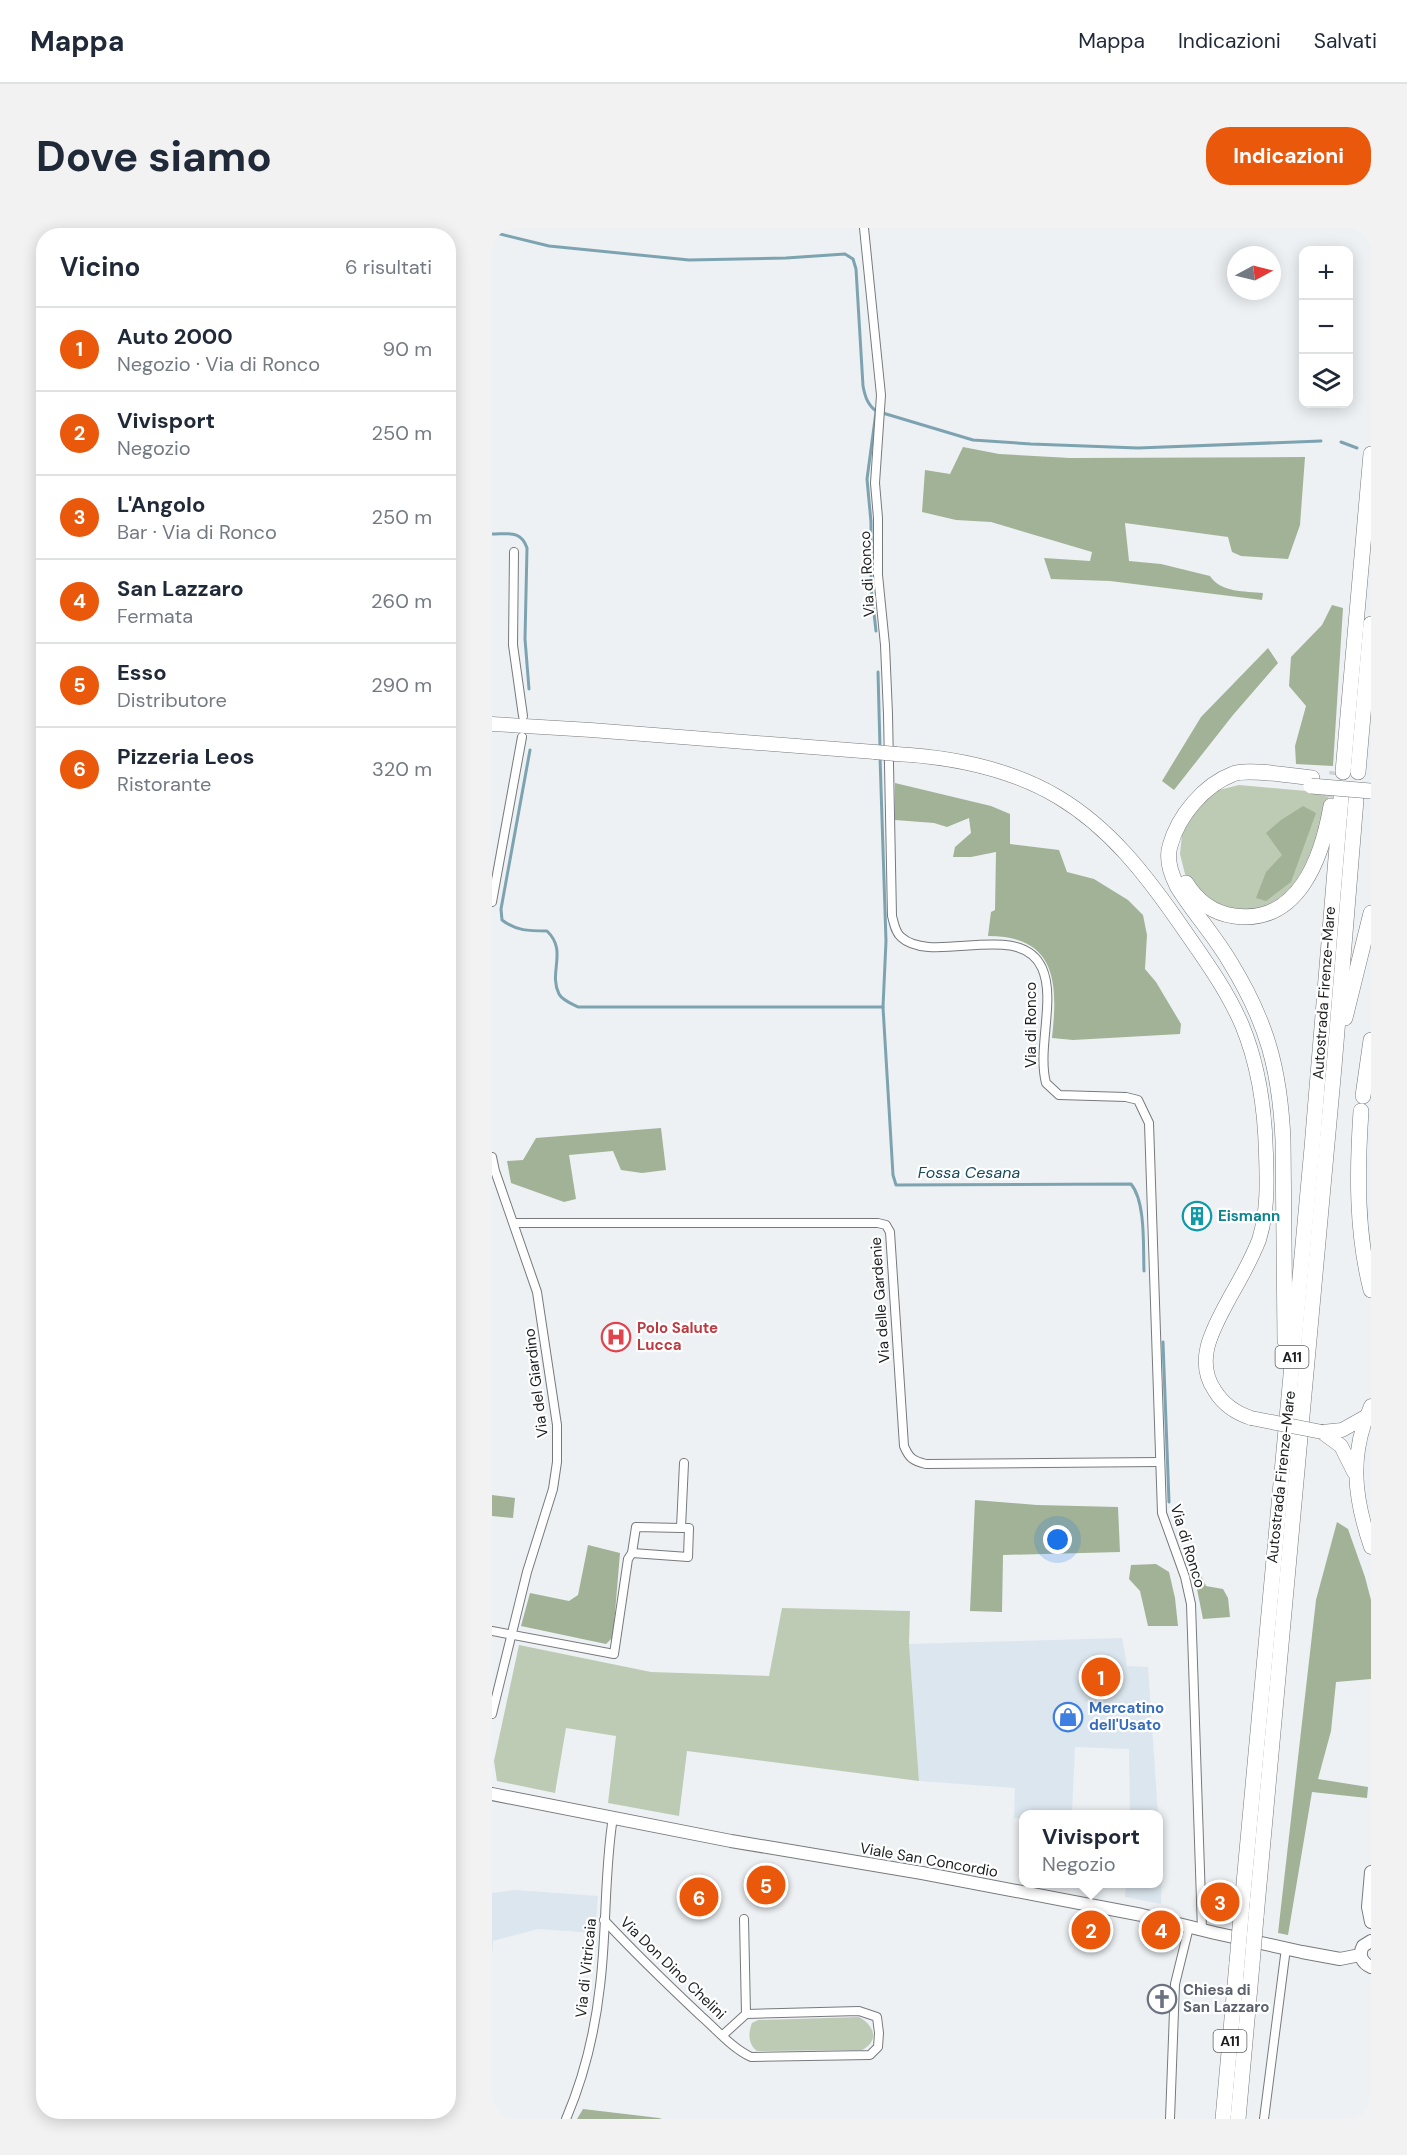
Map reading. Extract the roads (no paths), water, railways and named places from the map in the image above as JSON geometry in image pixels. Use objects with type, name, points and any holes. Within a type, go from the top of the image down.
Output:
[{"type":"highway","points":[[1371,454],[1348,713],[1346,772],[1371,624]]},
{"type":"highway","points":[[1288,1407],[1283,1140],[1276,1070],[1264,1028],[1239,977],[1183,896],[1172,876],[1169,846],[1196,799],[1212,787],[1245,780],[1371,782]]},
{"type":"highway","points":[[1311,782],[1371,791]]},
{"type":"highway","points":[[1179,825],[1176,844],[1180,869],[1194,895],[1219,912],[1238,917],[1258,916],[1269,913],[1287,902],[1309,876],[1343,799]]},
{"type":"highway","name":"Autostrada Firenze-Mare","points":[[1248,1916],[1334,1067],[1343,799]]},
{"type":"highway","name":"Autostrada Firenze-Mare","points":[[1238,2119],[1244,1963],[1288,1407],[1343,799]]},
{"type":"highway","points":[[1334,1067],[1371,913]]},
{"type":"highway","points":[[1371,1040],[1362,1103],[1357,1172],[1363,1242],[1371,1290]]},
{"type":"highway","points":[[1363,1242],[1371,1207]]},
{"type":"highway","name":"Autostrada Firenze-Mare","points":[[1223,2119],[1244,1963]]},
{"type":"main road","points":[[492,724],[875,752],[966,762],[1027,782],[1069,805],[1106,833],[1143,872],[1228,998],[1247,1040],[1261,1091],[1265,1119],[1267,1198],[1264,1225],[1249,1263],[1214,1327],[1205,1365],[1209,1382],[1217,1395],[1235,1411],[1251,1418],[1322,1432],[1348,1428],[1369,1411]]},
{"type":"main road","points":[[1369,1411],[1358,1444],[1356,1477],[1360,1512],[1371,1547]]},
{"type":"main road","points":[[1322,1432],[1341,1446],[1356,1477]]},
{"type":"main road","name":"Viale San Concordio","points":[[492,1794],[731,1841],[1068,1900],[1340,1959],[1360,1955]]},
{"type":"main road","points":[[1371,1872],[1368,1906],[1371,1922]]},
{"type":"main road","points":[[1371,1941],[1363,1946],[1360,1955],[1363,1962],[1371,1967]]},
{"type":"street","name":"Via di Ronco","points":[[864,228],[881,395],[875,483],[878,518],[878,576],[885,645],[888,714],[892,916],[901,937],[910,942],[929,946],[1009,945],[1028,950],[1042,967],[1046,981],[1043,1061],[1046,1083],[1059,1095],[1126,1097],[1138,1100],[1149,1123],[1162,1513],[1185,1577],[1191,1604],[1202,1930]]},
{"type":"street","points":[[514,552],[513,645],[523,716]]},
{"type":"street","points":[[492,902],[522,737]]},
{"type":"street","name":"Via del Giardino","points":[[492,1157],[537,1292],[557,1425],[557,1462],[553,1489],[527,1572],[492,1714]]},
{"type":"street","name":"Via delle Gardenie","points":[[514,1223],[878,1223],[886,1225],[890,1232],[904,1446],[909,1457],[926,1464],[1159,1462]]},
{"type":"street","points":[[681,1528],[684,1463]]},
{"type":"street","points":[[492,1631],[614,1654],[628,1559],[632,1553],[636,1527],[689,1528],[688,1557],[632,1553]]},
{"type":"street","name":"Via di Vitricaia","points":[[566,2119],[573,2104],[594,2029],[600,1986],[613,1817]]},
{"type":"street","points":[[744,1919],[746,2014]]},
{"type":"street","name":"Via Don Dino Chelini","points":[[604,1920],[640,1958],[723,2036],[741,2052],[752,2057],[870,2055],[878,2047],[879,2033],[877,2018],[859,2011],[746,2014],[723,2036]]},
{"type":"street","points":[[1170,2119],[1175,1984],[1189,1927]]},
{"type":"street","points":[[1264,2119],[1286,1948]]},
{"type":"waterway","points":[[492,232],[549,246],[689,260],[845,254],[853,259],[856,269],[863,386],[868,403],[876,411],[973,440],[1138,448],[1321,441]]},
{"type":"waterway","points":[[876,412],[867,479],[871,522],[871,587],[876,631]]},
{"type":"waterway","points":[[1341,442],[1357,448]]},
{"type":"waterway","points":[[492,534],[514,534],[521,538],[527,548],[525,639],[529,689]]},
{"type":"waterway","points":[[878,672],[880,748]]},
{"type":"waterway","points":[[530,750],[501,909],[502,920],[523,930],[547,931],[556,946],[556,986],[560,996],[565,1000],[578,1007],[883,1007]]},
{"type":"waterway","name":"Fossa Cesana","points":[[880,757],[886,941],[883,1007],[893,1175],[896,1185],[1131,1184],[1136,1192],[1141,1213],[1144,1271]]},
{"type":"waterway","name":"Fossa Cesana","points":[[1163,1342],[1169,1502]]},
{"type":"tunnel","points":[[1333,798],[1337,772]]},
{"type":"place","name":"Eismann","points":[[1197,1216]]},
{"type":"place","name":"Polo Salute Lucca","points":[[616,1337]]},
{"type":"place","name":"Auto 2000","points":[[1101,1677]]},
{"type":"place","name":"Mercatino dell'Usato","points":[[1068,1717]]},
{"type":"place","name":"Esso","points":[[766,1885]]},
{"type":"place","name":"Pizzeria Leos","points":[[699,1897]]},
{"type":"place","name":"L'Angolo","points":[[1220,1902]]},
{"type":"place","name":"Vivisport","points":[[1091,1930]]},
{"type":"place","name":"San Lazzaro","points":[[1161,1930]]},
{"type":"place","name":"Chiesa di San Lazzaro","points":[[1162,1999]]}]
